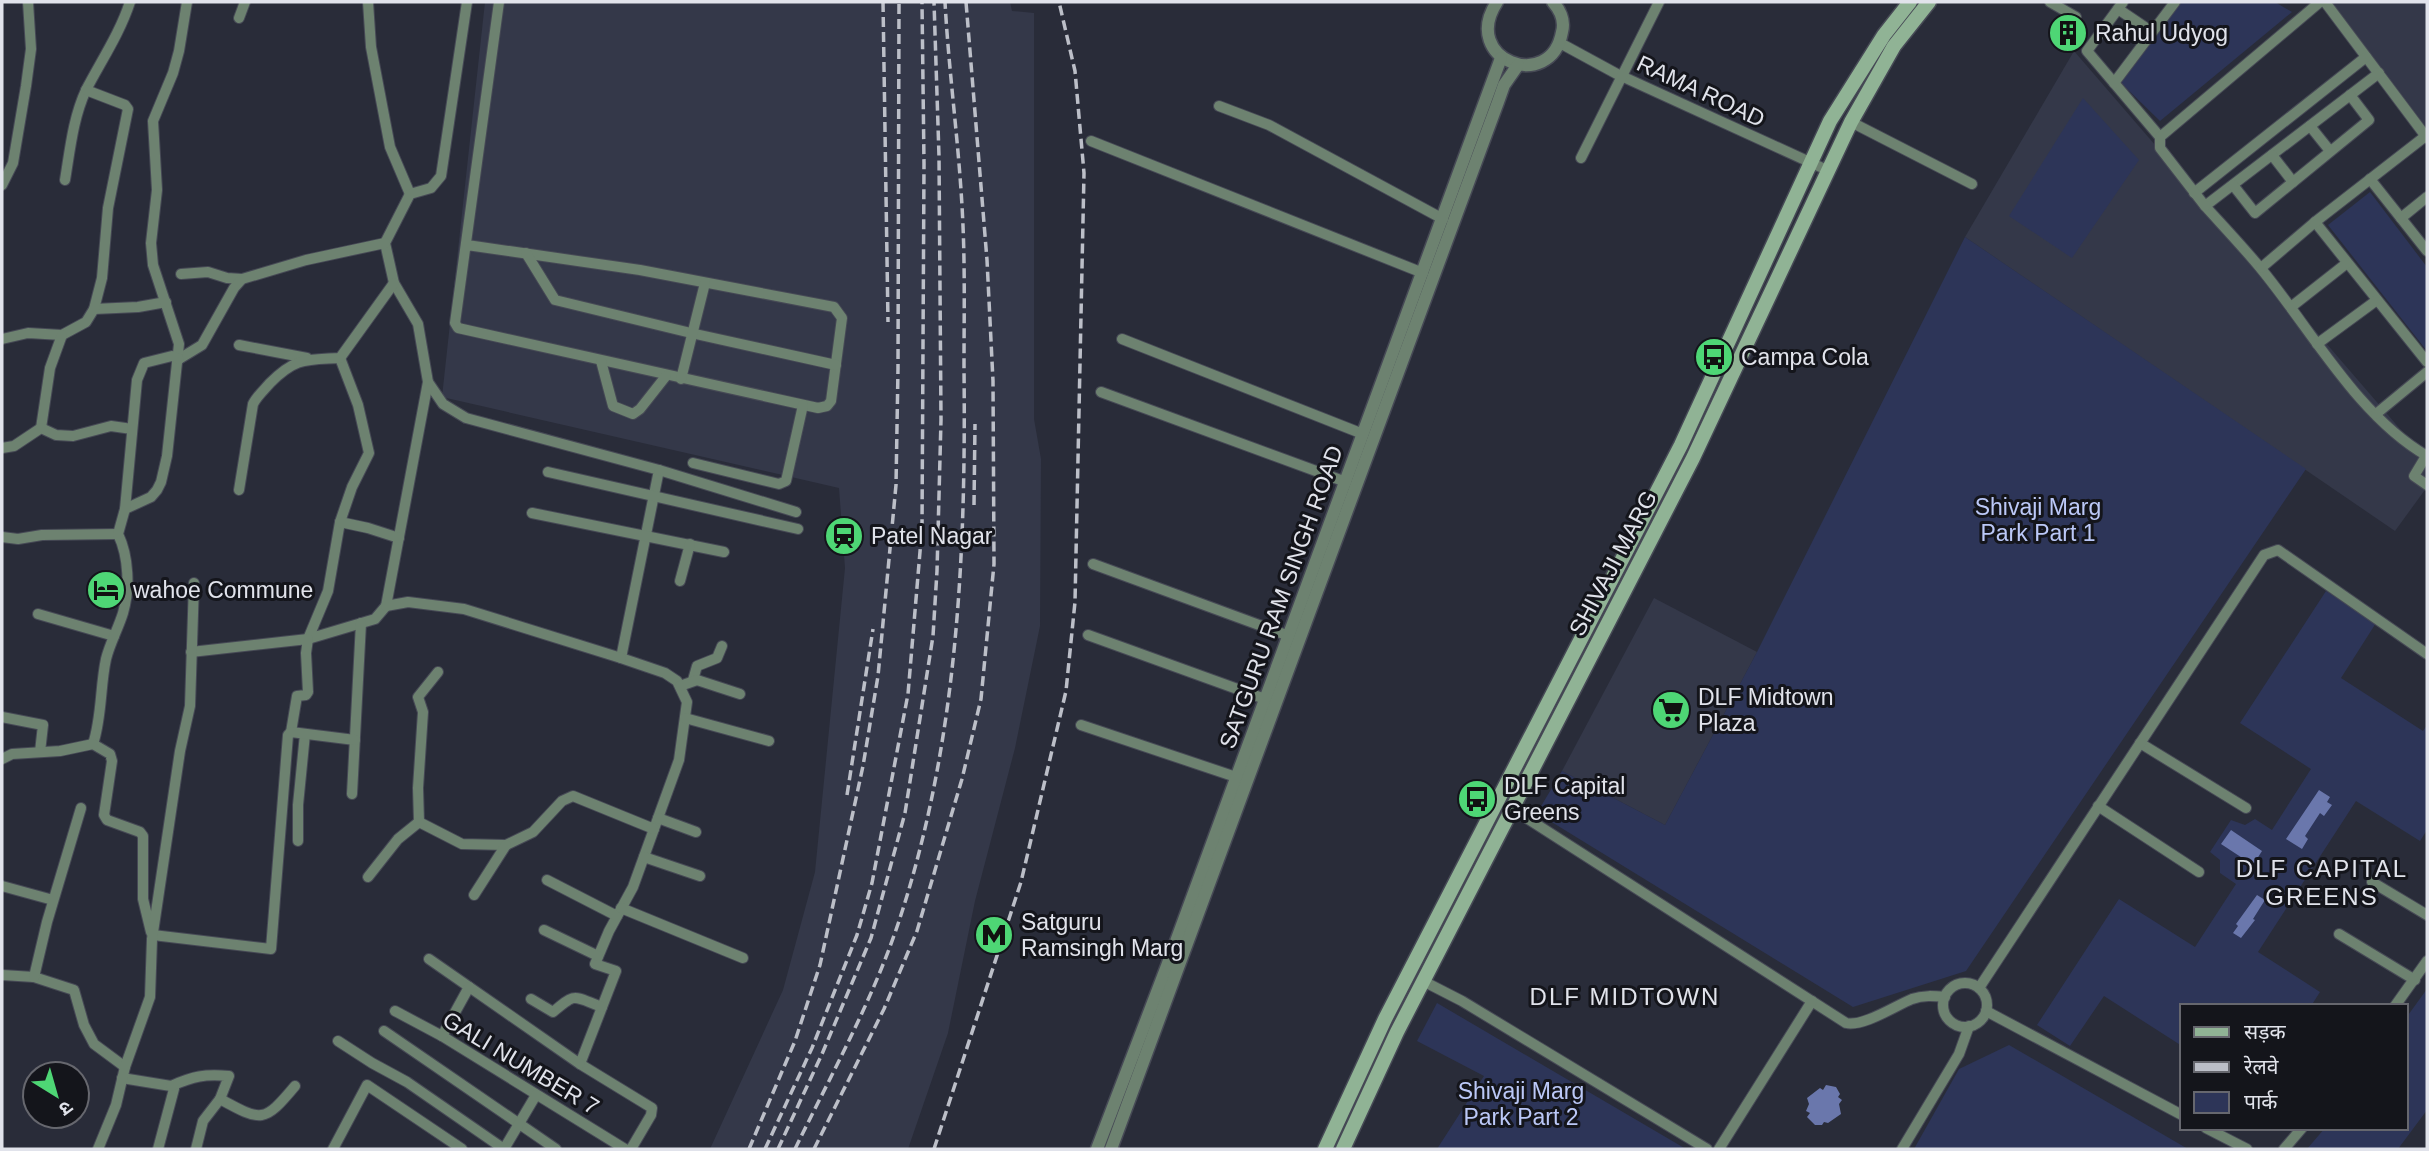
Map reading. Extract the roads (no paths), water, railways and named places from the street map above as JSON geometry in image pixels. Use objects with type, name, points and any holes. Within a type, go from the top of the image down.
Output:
[{"type":"main road","name":"SHIVAJI MARG","points":[[1325,1149],[1385,1019],[1681,445],[1830,121],[1884,35],[1910,2]]},
{"type":"main road","name":"SHIVAJI MARG","points":[[1343,1149],[1423,981],[1693,458],[1851,121],[1894,46],[1929,2]]},
{"type":"street","points":[[2,185],[13,163],[26,86],[31,49],[28,2]]},
{"type":"street","points":[[65,180],[73,127],[86,90],[124,19],[130,2]]},
{"type":"street","points":[[125,509],[151,497],[161,482],[167,456],[173,387],[179,359],[179,344],[153,265],[151,243],[157,190],[153,121],[176,62],[187,2]]},
{"type":"street","points":[[239,18],[245,2]]},
{"type":"street","points":[[368,2],[371,47],[390,147],[410,194]]},
{"type":"street","points":[[191,652],[308,639],[375,619],[386,606],[428,382],[418,324],[394,283],[385,243],[410,194],[431,188],[441,176],[467,2]]},
{"type":"street","points":[[467,245],[640,270],[834,307],[842,318],[831,401],[827,406],[818,408],[458,328],[455,323],[499,2]]},
{"type":"street","points":[[1497,2],[1490,13],[1487,28],[1490,44],[1502,58],[1518,65],[1533,65],[1544,60],[1560,43],[1564,25],[1559,8],[1553,2]]},
{"type":"street","points":[[1581,158],[1659,2]]},
{"type":"street","points":[[2050,2],[2076,17]]},
{"type":"street","points":[[2114,83],[2175,2]]},
{"type":"street","points":[[2160,137],[2323,2],[2379,73],[2427,136],[2315,222],[2261,268]]},
{"type":"street","points":[[2152,32],[2120,5],[2087,51],[2160,137],[2160,148],[2194,193],[2261,268],[2317,344],[2376,414],[2427,456],[2414,476],[2427,485]]},
{"type":"street","name":"RAMA ROAD","points":[[1560,43],[1621,76],[1827,170]]},
{"type":"street","points":[[2194,193],[2366,57]]},
{"type":"street","name":"SATGURU RAM SINGH ROAD","points":[[1097,1149],[1502,58]]},
{"type":"street","name":"SATGURU RAM SINGH ROAD","points":[[1111,1149],[1501,93],[1518,65]]},
{"type":"street","points":[[2205,206],[2379,73]]},
{"type":"street","points":[[2,339],[28,333],[62,335],[86,323],[94,309],[103,278],[108,208],[128,109],[125,105],[86,90]]},
{"type":"street","points":[[2233,184],[2255,213],[2369,120],[2350,95]]},
{"type":"street","points":[[1219,106],[1269,125],[1443,219]]},
{"type":"street","points":[[1851,121],[1972,184]]},
{"type":"street","points":[[2310,125],[2330,151]]},
{"type":"street","points":[[1091,141],[1423,273]]},
{"type":"street","points":[[2272,155],[2293,182]]},
{"type":"street","points":[[2370,179],[2427,251]]},
{"type":"street","points":[[2401,218],[2427,197]]},
{"type":"street","points":[[2315,222],[2427,362]]},
{"type":"street","points":[[181,274],[208,272],[242,279],[306,260],[385,243]]},
{"type":"street","points":[[526,253],[555,300],[836,365]]},
{"type":"street","points":[[2291,307],[2347,263]]},
{"type":"street","points":[[179,359],[202,345],[234,288],[242,279]]},
{"type":"street","points":[[681,379],[705,282]]},
{"type":"street","points":[[239,490],[255,400],[291,365],[300,361],[340,358],[394,283]]},
{"type":"street","points":[[2317,344],[2377,300]]},
{"type":"street","points":[[94,309],[138,307],[166,302]]},
{"type":"street","points":[[2,448],[15,446],[41,428],[50,368],[62,335]]},
{"type":"street","points":[[1122,339],[1363,434]]},
{"type":"street","points":[[239,345],[314,360]]},
{"type":"street","points":[[93,744],[106,658],[123,612],[128,582],[123,545],[118,534],[125,509],[137,380],[144,363],[172,356],[179,359]]},
{"type":"street","points":[[153,937],[271,949],[288,734],[291,732],[297,696],[306,695],[308,692],[308,639],[328,591],[340,522],[352,487],[369,453],[358,405],[340,358]]},
{"type":"street","points":[[601,361],[613,406],[633,414],[666,376]]},
{"type":"street","points":[[2376,414],[2427,372]]},
{"type":"street","points":[[428,382],[443,404],[466,418],[659,470],[796,512]]},
{"type":"street","points":[[1101,392],[1346,481]]},
{"type":"street","points":[[693,463],[779,484],[786,481],[803,405]]},
{"type":"street","points":[[41,428],[56,435],[73,436],[111,426],[132,429]]},
{"type":"street","points":[[621,658],[659,470]]},
{"type":"street","points":[[548,472],[798,529]]},
{"type":"street","points":[[532,513],[724,552]]},
{"type":"street","points":[[340,522],[399,538]]},
{"type":"street","points":[[2,537],[18,539],[42,535],[118,534]]},
{"type":"street","points":[[680,581],[691,544]]},
{"type":"street","points":[[1979,988],[2264,555],[2278,550],[2290,557],[2427,654]]},
{"type":"street","points":[[1093,564],[1289,636]]},
{"type":"street","points":[[98,1149],[116,1105],[149,997],[153,937],[180,751],[190,706],[194,583]]},
{"type":"street","points":[[386,606],[408,602],[464,610],[621,658],[665,673],[677,681],[687,702],[679,760],[633,887],[595,964],[616,971],[580,1064]]},
{"type":"street","points":[[38,614],[114,636]]},
{"type":"street","points":[[352,794],[361,623]]},
{"type":"street","points":[[1088,635],[1265,699]]},
{"type":"street","points":[[693,680],[697,666],[717,658],[722,646]]},
{"type":"street","points":[[419,822],[418,788],[423,712],[418,697],[438,672]]},
{"type":"street","points":[[680,686],[693,680],[740,694]]},
{"type":"street","points":[[2,717],[43,725],[40,752]]},
{"type":"street","points":[[685,718],[769,741]]},
{"type":"street","points":[[1082,725],[1236,777]]},
{"type":"street","points":[[291,732],[355,740]]},
{"type":"street","points":[[298,841],[298,804],[305,734]]},
{"type":"street","points":[[2140,743],[2246,808]]},
{"type":"street","points":[[2,759],[12,754],[60,751],[93,744],[110,754],[112,758],[103,812],[105,818],[140,832],[143,836],[143,900],[153,937]]},
{"type":"street","points":[[419,822],[462,844],[506,845],[533,832],[562,800],[573,796],[654,829]]},
{"type":"street","points":[[2098,806],[2199,872]]},
{"type":"street","points":[[34,977],[53,900],[81,808]]},
{"type":"street","points":[[1511,808],[1846,1023],[1853,1024],[1914,999],[1945,997]]},
{"type":"street","points":[[658,818],[696,832]]},
{"type":"street","points":[[368,877],[398,839],[419,822]]},
{"type":"street","points":[[474,895],[506,845]]},
{"type":"street","points":[[644,857],[700,876]]},
{"type":"street","points":[[547,880],[619,912],[743,958]]},
{"type":"street","points":[[2372,882],[2427,915]]},
{"type":"street","points":[[2,886],[53,900]]},
{"type":"street","points":[[544,930],[598,956]]},
{"type":"street","points":[[2340,934],[2415,980]]},
{"type":"street","points":[[429,959],[580,1064],[650,1105],[651,1115],[631,1149]]},
{"type":"street","points":[[2397,1004],[2427,961]]},
{"type":"street","points":[[2,975],[34,977],[75,990],[84,1025],[94,1044],[124,1072],[172,1086],[191,1077],[206,1074],[229,1076],[220,1100],[204,1121],[197,1149]]},
{"type":"street","points":[[1423,981],[1462,1001],[1707,1149]]},
{"type":"street","points":[[1967,983],[1979,988],[1986,999],[1986,1011],[1980,1021],[1969,1026],[1956,1025],[1944,1010],[1945,997],[1949,991],[1967,983]]},
{"type":"street","points":[[442,1036],[469,987]]},
{"type":"street","points":[[531,999],[553,1012],[564,1000],[574,997],[602,1007]]},
{"type":"street","points":[[1719,1149],[1812,1001]]},
{"type":"street","name":"GALI NUMBER 7","points":[[395,1011],[442,1036],[625,1149]]},
{"type":"street","points":[[1986,1011],[2180,1114]]},
{"type":"street","points":[[1902,1149],[1959,1054],[1969,1026]]},
{"type":"street","points":[[384,1031],[556,1149]]},
{"type":"street","points":[[338,1041],[407,1082],[504,1149],[536,1095]]},
{"type":"street","points":[[333,1149],[367,1085],[462,1149]]},
{"type":"street","points":[[158,1149],[174,1092],[172,1086]]},
{"type":"street","points":[[220,1100],[251,1116],[258,1116],[276,1109],[295,1086]]},
{"type":"street","points":[[2210,1130],[2247,1149]]},
{"type":"street","points":[[2284,1149],[2300,1130]]},
{"type":"railway","points":[[883,2],[888,322]]},
{"type":"railway","points":[[749,1149],[795,1041],[820,965],[863,766],[878,676],[896,485],[899,2]]},
{"type":"railway","points":[[765,1149],[812,1048],[857,935],[872,883],[908,694],[922,528],[922,2]]},
{"type":"railway","points":[[778,1149],[871,938],[905,813],[933,636],[941,420],[939,156],[934,2]]},
{"type":"railway","points":[[795,1149],[838,1064],[890,948],[919,851],[935,783],[946,715],[960,576],[963,507],[964,244],[945,2]]},
{"type":"railway","points":[[814,1149],[884,1009],[917,931],[962,779],[981,699],[994,564],[993,381],[987,260],[966,2]]},
{"type":"railway","points":[[934,1149],[1021,882],[1066,691],[1075,602],[1084,173],[1075,71],[1059,2]]},
{"type":"railway","points":[[974,505],[975,424]]},
{"type":"railway","points":[[847,795],[873,629]]},
{"type":"place","name":"Rahul Udyog","points":[[2068,33]]},
{"type":"place","name":"Campa Cola","points":[[1714,357]]},
{"type":"place","name":"Patel Nagar","points":[[844,536]]},
{"type":"place","name":"wahoe Commune","points":[[106,590]]},
{"type":"place","name":"DLF Midtown Plaza","points":[[1671,710]]},
{"type":"place","name":"DLF Capital Greens","points":[[1477,799]]},
{"type":"place","name":"Satguru Ramsingh Marg","points":[[994,935]]},
{"type":"district","name":"DLF CAPITAL GREENS","points":[[2322,882]]},
{"type":"district","name":"DLF MIDTOWN","points":[[1625,996]]},
{"type":"park label","name":"Shivaji Marg Park Part 1","points":[[2038,520]]},
{"type":"park label","name":"Shivaji Marg Park Part 2","points":[[1521,1104]]}]
